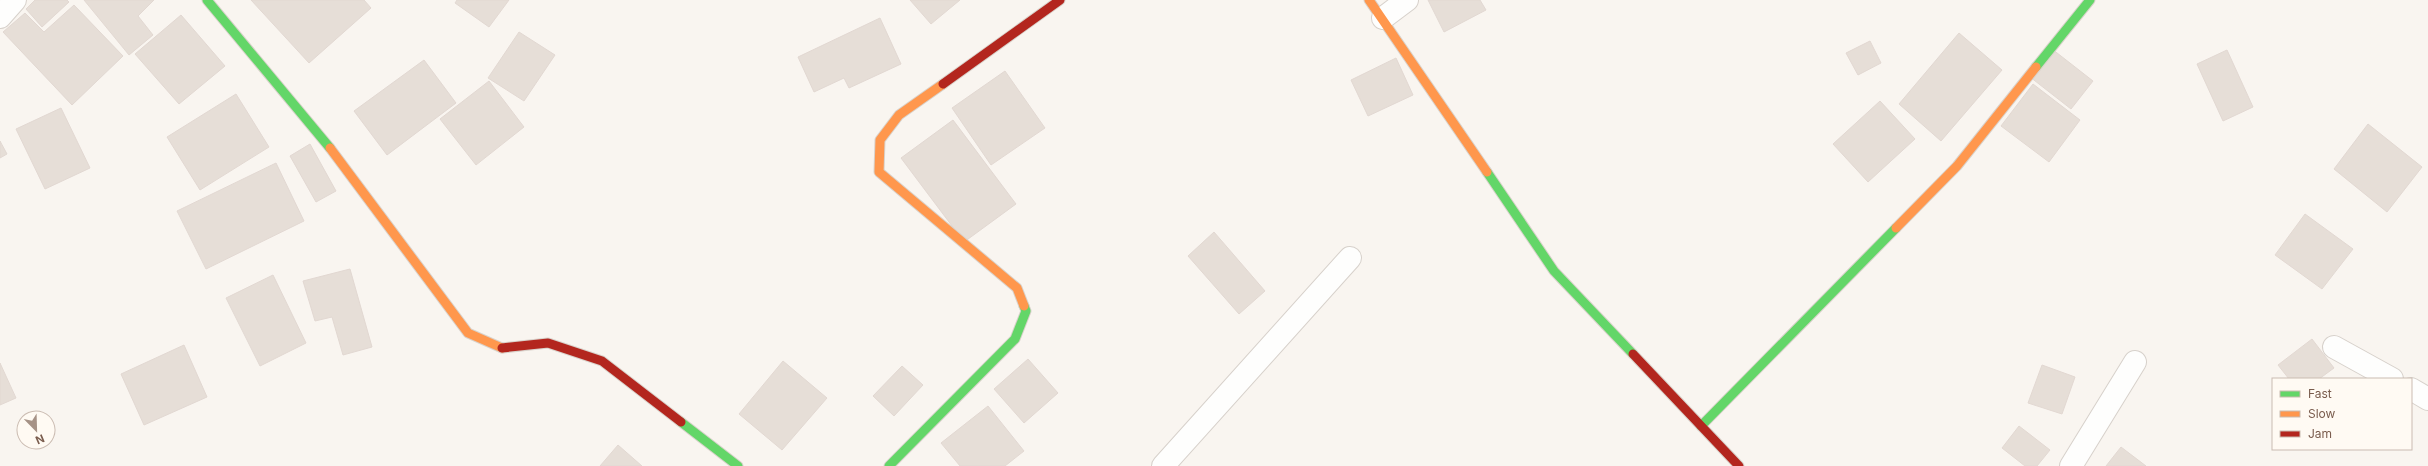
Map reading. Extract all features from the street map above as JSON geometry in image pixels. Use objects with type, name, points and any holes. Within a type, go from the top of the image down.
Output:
[{"type":"street","points":[[0,17],[15,0]]},
{"type":"street","points":[[207,0],[314,126],[468,333],[499,348],[548,343],[602,361],[738,466]]},
{"type":"street","points":[[889,466],[1015,339],[1026,310],[1017,288],[879,172],[880,140],[899,115],[1060,0]]},
{"type":"street","points":[[1370,0],[1554,270],[1739,466]]},
{"type":"street","points":[[1383,18],[1407,0]]},
{"type":"street","points":[[1701,426],[1957,166],[2090,0]]},
{"type":"street","points":[[1163,466],[1350,258]]},
{"type":"street","points":[[2334,348],[2390,378]]},
{"type":"street","points":[[2071,466],[2135,362]]},
{"type":"street","points":[[2412,390],[2428,399]]},
{"type":"building","points":[[35,0],[67,0],[69,2],[42,27],[26,9]]},
{"type":"building","points":[[84,0],[154,0],[138,16],[153,35],[129,55]]},
{"type":"building","points":[[251,0],[364,0],[371,8],[309,63]]},
{"type":"building","points":[[457,0],[509,0],[489,27],[455,3]]},
{"type":"building","points":[[910,0],[960,0],[931,24]]},
{"type":"building","points":[[1428,0],[1480,0],[1486,10],[1444,32]]},
{"type":"building","points":[[74,5],[123,56],[72,105],[3,32],[25,13],[44,32]]},
{"type":"building","points":[[181,15],[225,66],[179,104],[135,54]]},
{"type":"building","points":[[880,18],[901,64],[849,88],[844,78],[814,92],[798,57]]},
{"type":"building","points":[[519,32],[555,55],[524,101],[488,78]]},
{"type":"building","points":[[1959,33],[2002,70],[1941,141],[1899,104]]},
{"type":"building","points":[[1870,41],[1881,63],[1858,75],[1846,53]]},
{"type":"building","points":[[2052,49],[2093,81],[2071,109],[2030,77]]},
{"type":"building","points":[[2227,50],[2253,107],[2223,121],[2197,64]]},
{"type":"building","points":[[1396,58],[1413,95],[1368,116],[1351,80]]},
{"type":"building","points":[[424,60],[456,103],[387,155],[354,111]]},
{"type":"building","points":[[1005,71],[1045,128],[991,165],[952,108]]},
{"type":"building","points":[[489,81],[524,127],[476,165],[440,119]]},
{"type":"building","points":[[2033,84],[2080,120],[2049,162],[2001,126]]},
{"type":"building","points":[[236,94],[269,147],[200,190],[167,137]]},
{"type":"building","points":[[1880,101],[1915,139],[1868,182],[1833,144]]},
{"type":"building","points":[[61,108],[90,168],[45,189],[16,129]]},
{"type":"building","points":[[953,120],[1016,204],[964,242],[901,158]]},
{"type":"building","points":[[2368,124],[2422,167],[2387,212],[2334,169]]},
{"type":"building","points":[[0,141],[7,154],[0,158]]},
{"type":"building","points":[[310,144],[336,191],[316,202],[290,156]]},
{"type":"building","points":[[276,163],[304,221],[206,269],[177,211]]},
{"type":"building","points":[[2305,214],[2353,249],[2322,289],[2275,255]]},
{"type":"building","points":[[1214,232],[1265,291],[1239,314],[1188,256]]},
{"type":"building","points":[[350,269],[372,347],[343,355],[332,317],[315,321],[303,281]]},
{"type":"building","points":[[273,275],[306,343],[260,366],[226,298]]},
{"type":"building","points":[[2312,339],[2334,368],[2320,378],[2288,378],[2278,365]]},
{"type":"building","points":[[184,345],[207,397],[144,425],[121,374]]},
{"type":"building","points":[[1028,359],[1058,393],[1024,423],[994,389]]},
{"type":"building","points":[[783,361],[827,398],[782,450],[739,414]]},
{"type":"building","points":[[0,363],[16,398],[0,405]]},
{"type":"building","points":[[2042,365],[2075,377],[2062,414],[2028,403]]},
{"type":"building","points":[[902,366],[923,385],[894,416],[873,396]]},
{"type":"building","points":[[988,406],[1024,451],[1005,466],[960,466],[941,443]]},
{"type":"building","points":[[2019,426],[2050,450],[2037,466],[2025,466],[2002,448]]},
{"type":"building","points":[[618,445],[642,466],[600,466]]},
{"type":"building","points":[[2121,447],[2146,466],[2106,466]]},
{"type":"traffic: fast","points":[[207,0],[330,148]]},
{"type":"traffic: fast","points":[[2036,67],[2090,0]]},
{"type":"traffic: fast","points":[[1487,172],[1554,271],[1633,354]]},
{"type":"traffic: fast","points":[[1701,426],[1896,228]]},
{"type":"traffic: fast","points":[[889,466],[1015,339],[1026,311],[1024,306]]},
{"type":"traffic: fast","points":[[681,422],[738,466]]},
{"type":"traffic: slow","points":[[1369,0],[1487,172]]},
{"type":"traffic: slow","points":[[1896,228],[1957,166],[2036,67]]},
{"type":"traffic: slow","points":[[943,84],[899,115],[880,140],[879,172],[1017,288],[1024,306]]},
{"type":"traffic: slow","points":[[330,148],[468,333],[502,348]]},
{"type":"traffic: jam","points":[[943,84],[1060,0]]},
{"type":"traffic: jam","points":[[502,348],[548,343],[602,361],[681,422]]},
{"type":"traffic: jam","points":[[1633,354],[1739,466]]}]
